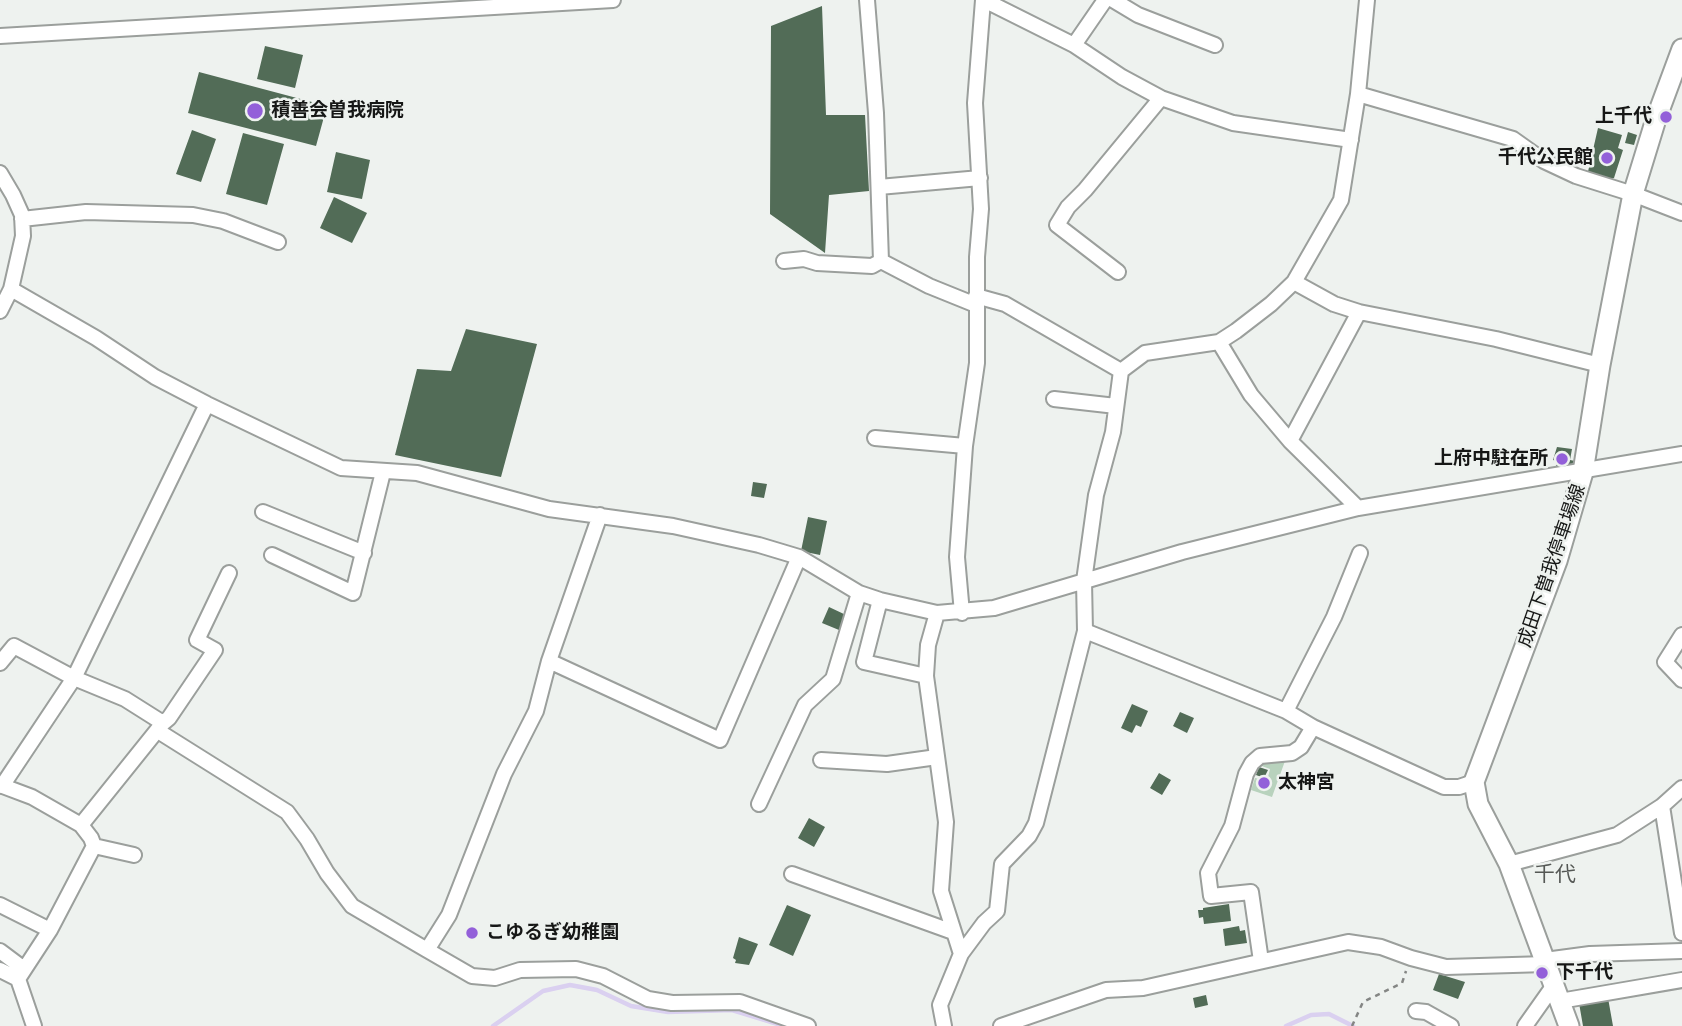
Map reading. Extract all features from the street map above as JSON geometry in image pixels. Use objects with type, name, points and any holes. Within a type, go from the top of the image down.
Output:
[{"type":"main road","name":"成田下曽我停車場線","points":[[1474,782],[1557,561],[1583,472],[1600,365],[1633,194],[1656,119],[1681,57]]},
{"type":"main road","points":[[1474,782],[1478,804],[1509,864],[1569,1026]]},
{"type":"street","points":[[0,36],[505,3],[613,0]]},
{"type":"street","points":[[867,0],[876,113],[881,261]]},
{"type":"street","points":[[962,613],[957,557],[965,446],[976,363],[981,209],[975,103],[984,0],[1074,45],[1122,78],[1161,98],[1233,122],[1352,140]]},
{"type":"street","points":[[1074,45],[1105,0]]},
{"type":"street","points":[[1113,0],[1138,15],[1215,45]]},
{"type":"street","points":[[944,1026],[940,1005],[961,954],[984,923],[998,911],[1002,864],[1029,836],[1036,823],[1085,631],[1084,581],[1097,495],[1113,432],[1121,371],[1145,353],[1219,342],[1271,304],[1294,282],[1341,200],[1358,94],[1367,0]]},
{"type":"street","points":[[1358,94],[1513,139],[1545,161],[1576,176],[1682,213]]},
{"type":"street","points":[[1118,271],[1057,225],[1068,206],[1085,191],[1161,98]]},
{"type":"street","points":[[0,173],[13,195],[22,219],[23,236],[10,289],[0,311]]},
{"type":"street","points":[[879,187],[980,178]]},
{"type":"street","points":[[22,219],[86,212],[193,215],[223,221],[278,243]]},
{"type":"street","points":[[784,261],[804,260],[872,266],[881,261]]},
{"type":"street","points":[[881,261],[929,286],[976,301],[1005,304],[1121,371]]},
{"type":"street","points":[[1294,282],[1334,304],[1359,312],[1496,339],[1600,365]]},
{"type":"street","points":[[10,289],[96,338],[155,377],[341,468],[417,473],[550,509],[673,526],[759,545],[799,557],[859,593],[937,613],[962,613],[994,608],[1182,552],[1357,508],[1682,454]]},
{"type":"street","points":[[1290,440],[1359,312]]},
{"type":"street","points":[[1219,342],[1251,395],[1290,440],[1357,508]]},
{"type":"street","points":[[1054,398],[1116,406]]},
{"type":"street","points":[[21,974],[50,930],[94,846],[80,825],[32,797],[1,785],[74,678],[206,404]]},
{"type":"street","points":[[875,438],[965,446]]},
{"type":"street","points":[[272,555],[354,593],[383,472]]},
{"type":"street","points":[[263,512],[364,553]]},
{"type":"street","points":[[427,950],[449,915],[504,774],[536,711],[550,660],[600,515]]},
{"type":"street","points":[[1286,711],[1335,617],[1360,553]]},
{"type":"street","points":[[550,660],[720,740],[799,557]]},
{"type":"street","points":[[80,825],[169,718],[215,650],[197,640],[229,573]]},
{"type":"street","points":[[759,804],[805,705],[833,678],[859,593]]},
{"type":"street","points":[[880,600],[864,662],[926,676]]},
{"type":"street","points":[[937,613],[928,645],[926,676],[946,822],[941,891],[961,954]]},
{"type":"street","points":[[1085,631],[1286,711],[1313,727],[1444,787],[1459,787],[1474,782]]},
{"type":"street","points":[[1682,635],[1665,662],[1682,680]]},
{"type":"street","points":[[0,663],[14,646],[74,678],[125,699],[161,727],[287,812],[327,873],[352,905],[472,976],[495,978],[520,970],[576,969],[603,976],[649,999],[672,1003],[740,1002],[808,1026]]},
{"type":"street","points":[[1261,958],[1251,892],[1211,897],[1208,873],[1232,826],[1246,774],[1252,763],[1260,756],[1292,753],[1301,747],[1313,727]]},
{"type":"street","points":[[821,760],[887,764],[937,757]]},
{"type":"street","points":[[1509,864],[1617,835],[1662,806],[1682,789]]},
{"type":"street","points":[[1662,806],[1679,887],[1682,933]]},
{"type":"street","points":[[94,846],[134,855]]},
{"type":"street","points":[[792,874],[953,932]]},
{"type":"street","points":[[0,905],[50,930]]},
{"type":"street","points":[[1001,1026],[1106,990],[1143,988],[1261,958],[1348,942],[1381,947],[1446,967],[1546,962],[1590,954],[1682,951]]},
{"type":"street","points":[[0,951],[21,974],[34,1026]]},
{"type":"street","points":[[0,970],[21,974]]},
{"type":"street","points":[[1525,1026],[1557,993],[1682,980]]},
{"type":"street","points":[[1416,1011],[1426,1012],[1451,1026]]},
{"type":"path","points":[[1352,1026],[1363,1002],[1402,983],[1417,960]]},
{"type":"green space","name":"太神宮","points":[[1272,759],[1285,761],[1272,797],[1251,790],[1255,778],[1267,781],[1270,769],[1259,765]]},
{"type":"building","points":[[822,6],[826,115],[865,115],[869,191],[829,195],[825,253],[770,214],[771,26]]},
{"type":"building","points":[[265,46],[303,55],[295,88],[257,79]]},
{"type":"building","points":[[199,72],[327,106],[316,146],[188,113]]},
{"type":"building","name":"千代公民館","points":[[1598,128],[1622,135],[1618,148],[1623,150],[1614,178],[1611,179],[1587,176]]},
{"type":"building","points":[[192,130],[216,139],[201,182],[176,174]]},
{"type":"building","points":[[1628,132],[1637,135],[1634,145],[1625,143]]},
{"type":"building","points":[[243,133],[284,144],[267,205],[226,194]]},
{"type":"building","points":[[336,152],[370,160],[362,199],[327,192]]},
{"type":"building","points":[[334,197],[367,213],[352,243],[320,228]]},
{"type":"building","points":[[466,329],[537,344],[501,477],[395,455],[417,369],[451,371]]},
{"type":"building","name":"上府中駐在所","points":[[1557,447],[1572,449],[1570,460],[1575,461],[1574,467],[1556,467],[1557,461],[1553,460]]},
{"type":"building","points":[[753,482],[767,484],[764,498],[751,496]]},
{"type":"building","points":[[808,517],[827,521],[820,555],[801,551]]},
{"type":"building","points":[[829,607],[846,615],[839,630],[822,623]]},
{"type":"building","points":[[1132,704],[1148,711],[1141,727],[1136,725],[1132,733],[1121,728]]},
{"type":"building","points":[[1180,712],[1194,718],[1187,733],[1173,726]]},
{"type":"building","name":"太神宮","points":[[1259,767],[1268,770],[1264,778],[1256,775]]},
{"type":"building","points":[[1159,773],[1171,780],[1162,795],[1150,788]]},
{"type":"building","points":[[809,818],[825,827],[814,847],[798,838]]},
{"type":"building","points":[[1229,904],[1231,921],[1204,924],[1203,917],[1199,918],[1198,910]]},
{"type":"building","points":[[787,905],[811,915],[793,956],[769,945]]},
{"type":"building","points":[[1239,926],[1240,931],[1245,930],[1247,943],[1225,946],[1223,929]]},
{"type":"building","points":[[739,937],[758,944],[749,965],[735,963],[733,958]]},
{"type":"building","points":[[1439,974],[1465,982],[1458,999],[1433,990]]},
{"type":"building","points":[[1206,995],[1208,1005],[1195,1008],[1193,998]]},
{"type":"building","points":[[1608,998],[1613,1026],[1583,1026],[1579,1003]]},
{"type":"waterway","points":[[493,1026],[543,991],[570,985],[597,990],[631,1006],[668,1012],[732,1010],[784,1026]]},
{"type":"waterway","points":[[1286,1026],[1311,1015],[1329,1014],[1353,1026]]},
{"type":"place","name":"積善会曽我病院","points":[[255,111]]},
{"type":"place","name":"上千代","points":[[1666,117]]},
{"type":"place","name":"千代公民館","points":[[1607,158]]},
{"type":"place","name":"上府中駐在所","points":[[1562,459]]},
{"type":"place","name":"太神宮","points":[[1264,783]]},
{"type":"place","name":"こゆるぎ幼稚園","points":[[472,933]]},
{"type":"place","name":"下千代","points":[[1542,973]]},
{"type":"district","name":"千代","points":[[1555,875]]}]
